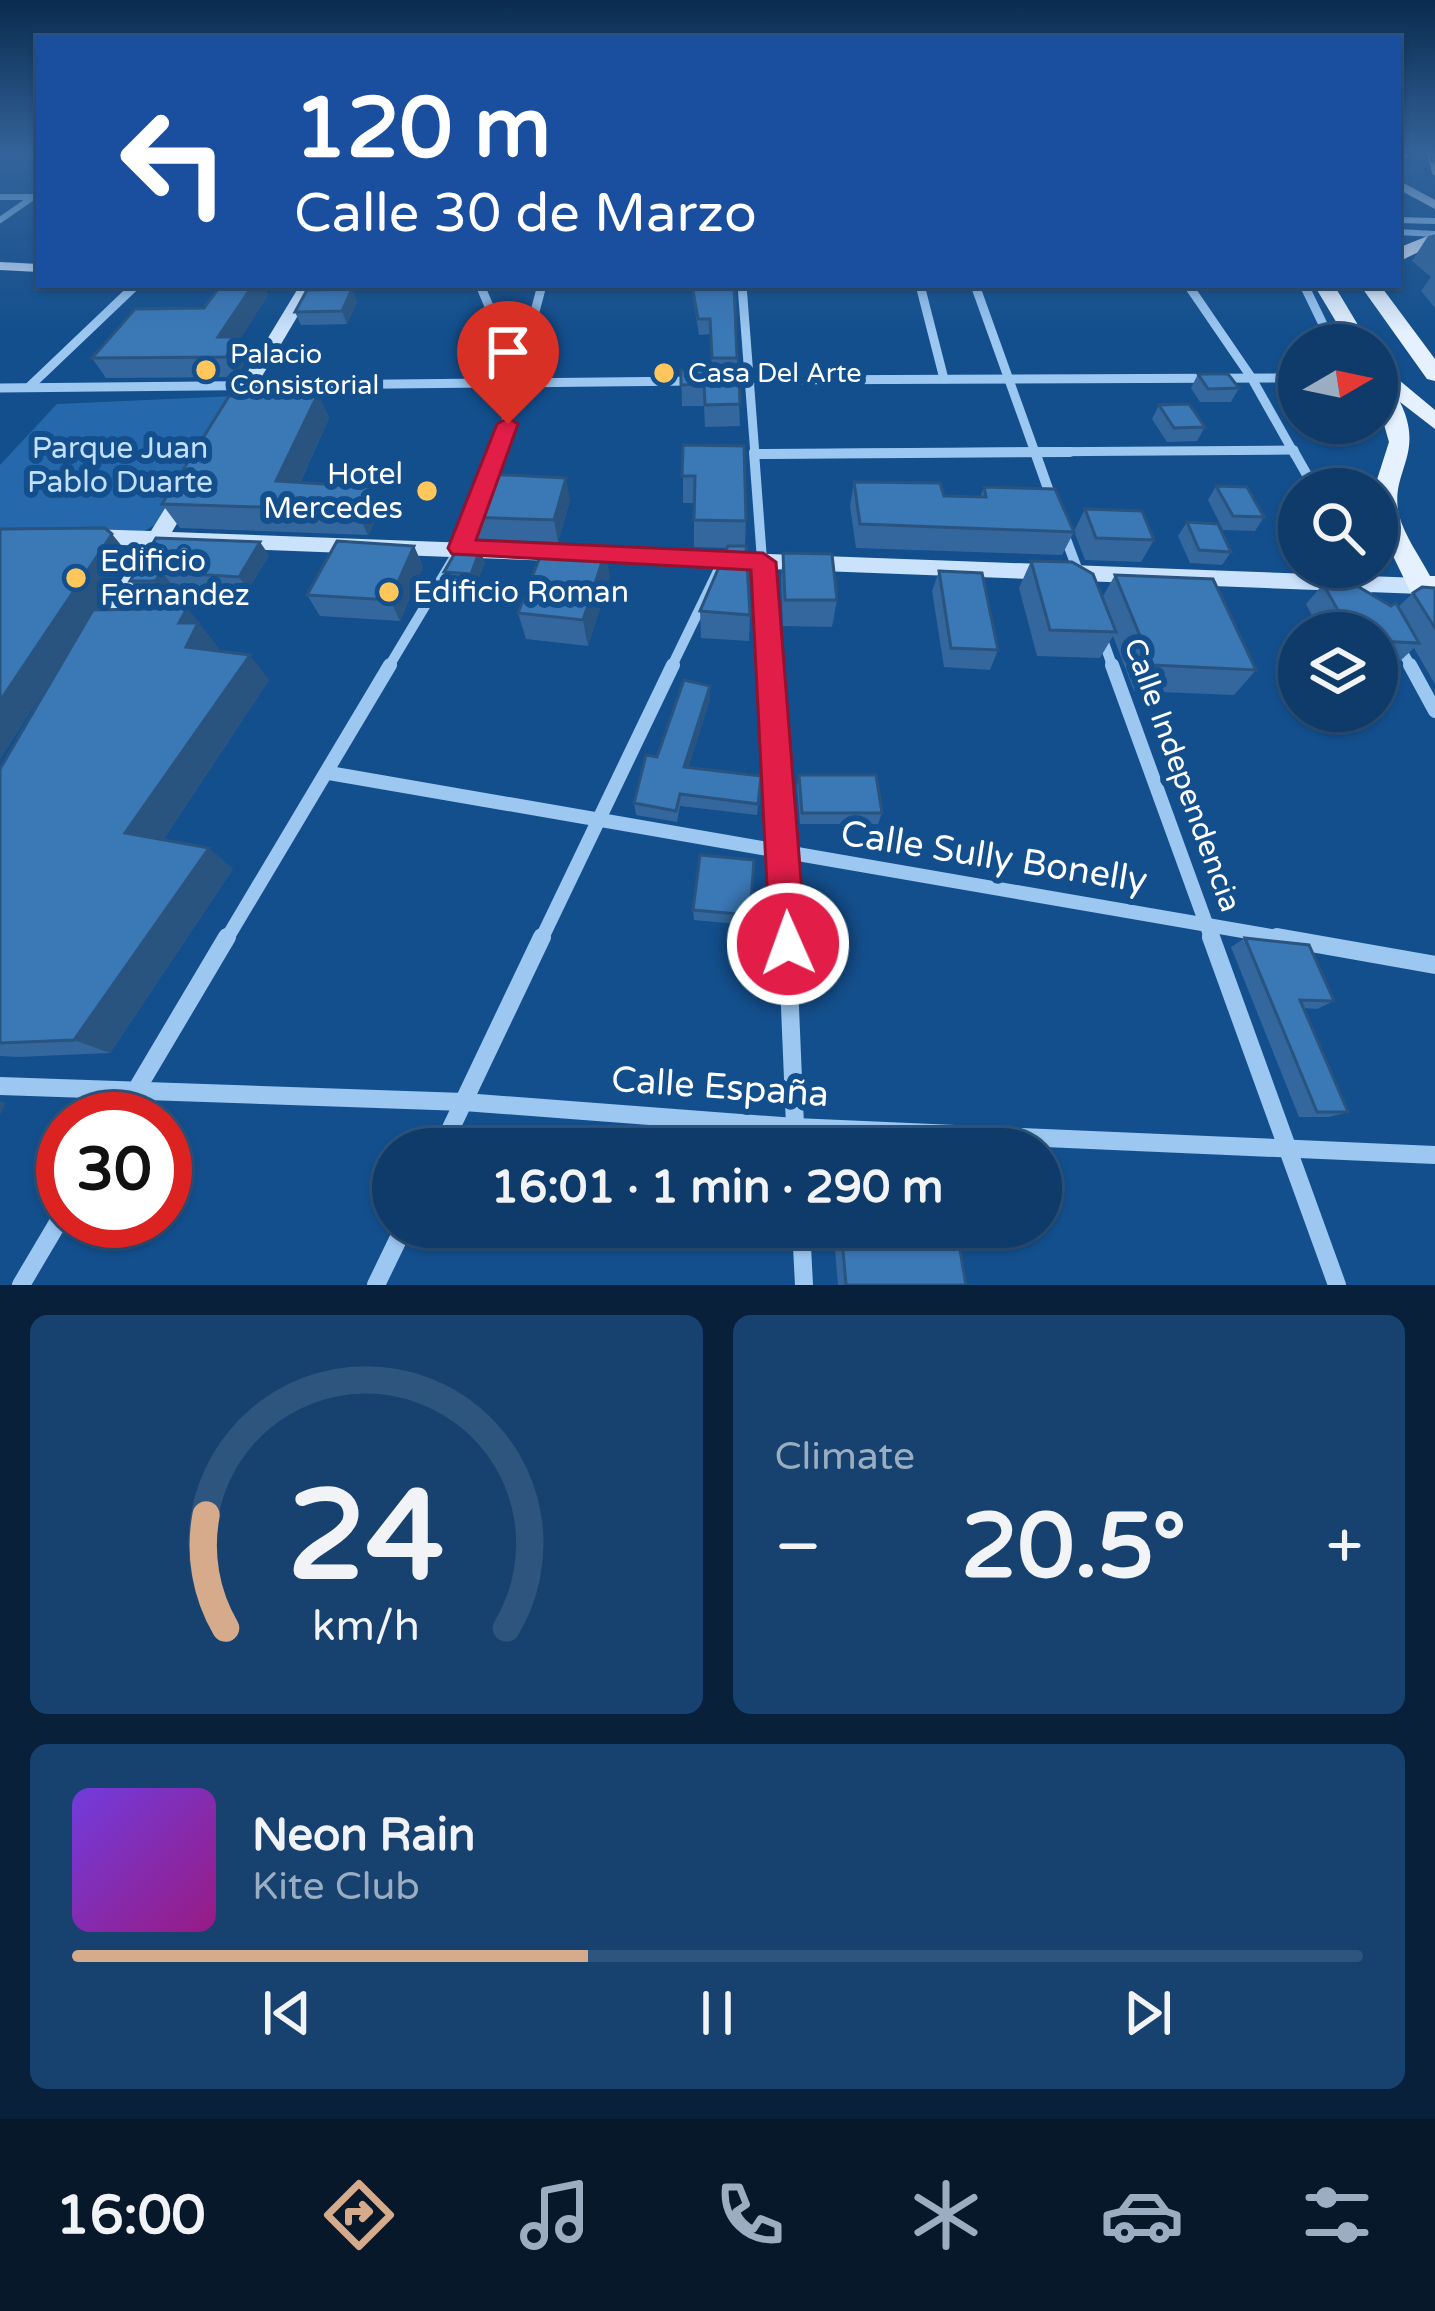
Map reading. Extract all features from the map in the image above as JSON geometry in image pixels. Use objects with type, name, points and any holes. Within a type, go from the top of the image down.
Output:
[{"type":"main road","points":[[1401,255],[1435,236]]},
{"type":"main road","points":[[0,266],[36,272]]},
{"type":"main road","points":[[0,275],[36,272]]},
{"type":"main road","points":[[218,436],[306,288]]},
{"type":"main road","points":[[1326,288],[1347,324]]},
{"type":"main road","points":[[1372,288],[1431,366]]},
{"type":"main road","points":[[1393,288],[1399,326]]},
{"type":"main road","points":[[1398,396],[1435,422]]},
{"type":"main road","points":[[1393,468],[1401,442],[1398,434]]},
{"type":"main road","points":[[86,660],[198,470]]},
{"type":"main road","points":[[68,535],[722,560],[1082,582],[1278,584]]},
{"type":"main road","points":[[1398,549],[1428,586]]},
{"type":"main road","points":[[1398,586],[1428,586]]},
{"type":"street","points":[[1401,220],[1435,221]]},
{"type":"street","points":[[1401,232],[1435,236]]},
{"type":"street","points":[[28,388],[133,288]]},
{"type":"street","points":[[481,288],[500,326],[517,381]]},
{"type":"street","points":[[136,1092],[460,548],[492,471],[541,288]]},
{"type":"street","points":[[742,288],[784,853],[795,1127]]},
{"type":"street","points":[[921,288],[944,379]]},
{"type":"street","points":[[975,288],[1082,582]]},
{"type":"street","points":[[1190,288],[1251,376],[1303,468]]},
{"type":"street","points":[[1305,288],[1323,324]]},
{"type":"street","points":[[500,326],[532,322]]},
{"type":"street","points":[[724,380],[1278,377]]},
{"type":"street","points":[[0,388],[701,381]]},
{"type":"street","points":[[755,454],[1294,451]]},
{"type":"street","points":[[451,1128],[722,560]]},
{"type":"street","name":"Calle Independencia","points":[[1093,611],[1337,1285]]},
{"type":"street","points":[[1398,645],[1435,711]]},
{"type":"street","name":"Calle Sully Bonelly","points":[[329,773],[1435,965]]},
{"type":"street","name":"Calle España","points":[[0,1086],[136,1092]]},
{"type":"street","name":"Calle España","points":[[192,1094],[464,1102],[795,1127],[1435,1155]]},
{"type":"street","points":[[21,1285],[43,1248]]},
{"type":"street","points":[[376,1285],[394,1248]]},
{"type":"street","points":[[802,1248],[804,1285]]},
{"type":"green space","name":"Parque Juan Pablo Duarte","points":[[236,396],[164,520],[144,531],[0,528],[0,465],[57,404]]},
{"type":"building","points":[[219,288],[251,288],[218,337],[239,337],[226,357],[92,358],[135,309],[204,308]]},
{"type":"building","points":[[693,288],[734,288],[737,358],[712,358],[710,319],[698,319]]},
{"type":"building","points":[[352,289],[342,311],[295,312],[307,290]]},
{"type":"building","points":[[681,370],[739,370],[740,404],[705,405],[704,384],[681,385]]},
{"type":"building","points":[[1198,374],[1228,374],[1239,388],[1208,389]]},
{"type":"building","points":[[318,394],[276,481],[369,487],[356,510],[162,504],[229,396]]},
{"type":"building","points":[[1189,404],[1205,427],[1174,428],[1159,405]]},
{"type":"building","points":[[683,445],[744,446],[746,521],[694,520],[695,476],[682,476]]},
{"type":"building","points":[[486,474],[566,478],[554,520],[469,517]]},
{"type":"building","points":[[854,482],[940,483],[944,496],[986,497],[984,487],[1055,489],[1074,532],[860,524]]},
{"type":"building","points":[[1216,486],[1247,487],[1264,517],[1233,516]]},
{"type":"building","points":[[1085,509],[1142,511],[1154,540],[1096,538]]},
{"type":"building","points":[[1187,522],[1218,524],[1231,552],[1199,550]]},
{"type":"building","points":[[105,528],[112,534],[0,701],[0,529]]},
{"type":"building","points":[[156,538],[260,542],[239,577],[162,572],[155,581],[130,581]]},
{"type":"building","points":[[337,541],[414,546],[390,600],[307,595]]},
{"type":"building","points":[[545,544],[606,550],[583,620],[518,613]]},
{"type":"building","points":[[728,546],[746,546],[750,615],[700,611]]},
{"type":"building","points":[[480,550],[471,574],[444,572],[455,553]]},
{"type":"building","points":[[783,553],[832,554],[837,600],[785,600]]},
{"type":"building","points":[[1031,561],[1072,562],[1093,574],[1116,632],[1050,630]]},
{"type":"building","points":[[939,571],[982,573],[998,650],[951,648]]},
{"type":"building","points":[[1115,575],[1213,579],[1256,670],[1152,665]]},
{"type":"building","points":[[1422,587],[1435,588],[1435,628],[1413,593]]},
{"type":"building","points":[[1325,588],[1360,588],[1391,606],[1396,603],[1419,643],[1398,642],[1398,612],[1339,612]]},
{"type":"building","points":[[187,608],[179,623],[198,623],[186,647],[250,655],[125,833],[209,848],[74,1040],[0,1043],[0,769],[93,610]]},
{"type":"building","points":[[684,680],[710,686],[684,767],[761,776],[758,804],[680,794],[676,811],[634,803],[646,755],[657,757]]},
{"type":"building","points":[[799,775],[876,775],[882,813],[802,813]]},
{"type":"building","points":[[700,855],[754,860],[750,915],[693,910]]},
{"type":"building","points":[[1245,938],[1309,945],[1334,1001],[1300,1000],[1348,1112],[1317,1112]]},
{"type":"building","points":[[843,1248],[960,1248],[966,1285],[846,1285]]},
{"type":"place","name":"Palacio Consistorial","points":[[206,370]]},
{"type":"place","name":"Casa Del Arte","points":[[664,373]]},
{"type":"place","name":"Hotel Mercedes","points":[[427,491]]},
{"type":"place","name":"Edificio Fernandez","points":[[76,578]]},
{"type":"place","name":"Edificio Roman","points":[[389,592]]},
{"type":"route","points":[[508,424],[460,548],[763,562],[788,944]]}]
